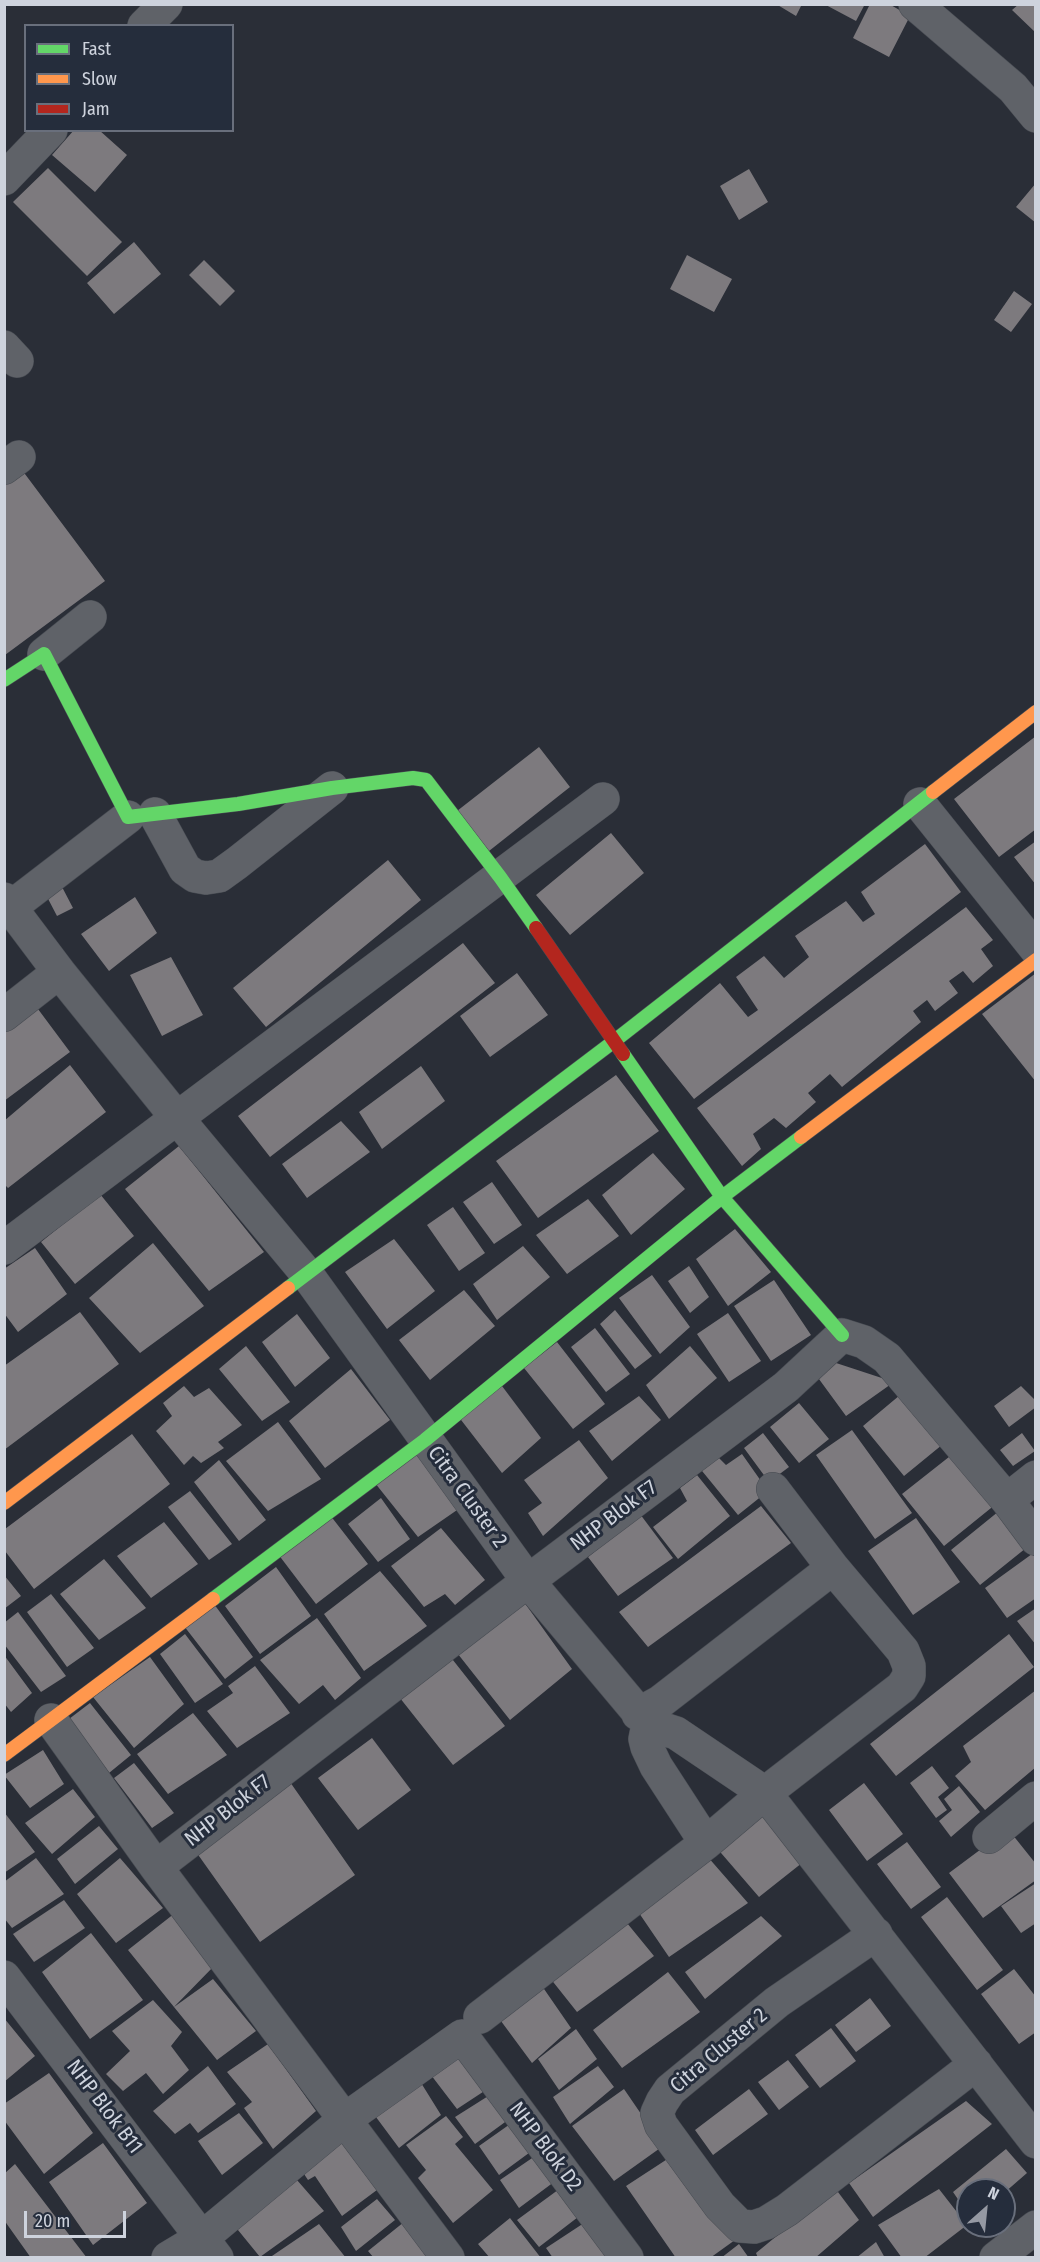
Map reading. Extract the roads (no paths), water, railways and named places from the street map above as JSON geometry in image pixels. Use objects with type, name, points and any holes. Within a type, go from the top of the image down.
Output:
[{"type":"street","points":[[146,24],[166,4]]},
{"type":"street","points":[[915,4],[1013,88],[1035,117]]},
{"type":"street","points":[[4,179],[49,132]]},
{"type":"street","points":[[4,680],[44,654],[90,617]]},
{"type":"street","points":[[44,654],[142,815],[185,869],[195,876],[206,878],[219,876],[332,788]]},
{"type":"street","points":[[4,1503],[614,1042],[1035,712]]},
{"type":"street","points":[[8,903],[142,815],[238,804],[332,788],[413,778],[426,780],[501,877],[722,1197],[843,1335],[864,1342],[887,1358],[1007,1500],[1035,1539]]},
{"type":"street","points":[[4,1248],[603,799]]},
{"type":"street","points":[[920,804],[1035,949]]},
{"type":"street","name":"Citra Cluster 2","points":[[8,903],[59,972],[306,1273],[528,1581],[643,1719]]},
{"type":"street","points":[[4,1755],[425,1440],[722,1197],[1035,960]]},
{"type":"street","points":[[4,1015],[59,972]]},
{"type":"street","name":"NHP Blok F7","points":[[156,1867],[528,1581],[786,1387],[843,1335]]},
{"type":"street","points":[[1007,1500],[1035,1477]]},
{"type":"street","points":[[168,2258],[210,2247],[344,2120],[471,2027],[902,1687],[909,1676],[909,1666],[903,1651],[833,1568],[773,1489]]},
{"type":"street","points":[[643,1719],[660,1702],[833,1568]]},
{"type":"street","points":[[643,1719],[676,1733],[765,1793],[1035,2142]]},
{"type":"street","points":[[643,1719],[645,1739],[651,1756],[667,1785],[706,1843]]},
{"type":"street","points":[[51,1720],[156,1867],[448,2258]]},
{"type":"street","points":[[989,1837],[1031,1810]]},
{"type":"street","name":"Citra Cluster 2","points":[[876,1934],[777,2002],[670,2090],[662,2102],[657,2113],[661,2125],[720,2206],[740,2226],[754,2227],[766,2223],[787,2210],[976,2064]]},
{"type":"street","name":"NHP Blok B11","points":[[4,1977],[210,2247]]},
{"type":"street","name":"NHP Blok D2","points":[[471,2027],[627,2258]]},
{"type":"street","points":[[996,2258],[1035,2227]]}]
